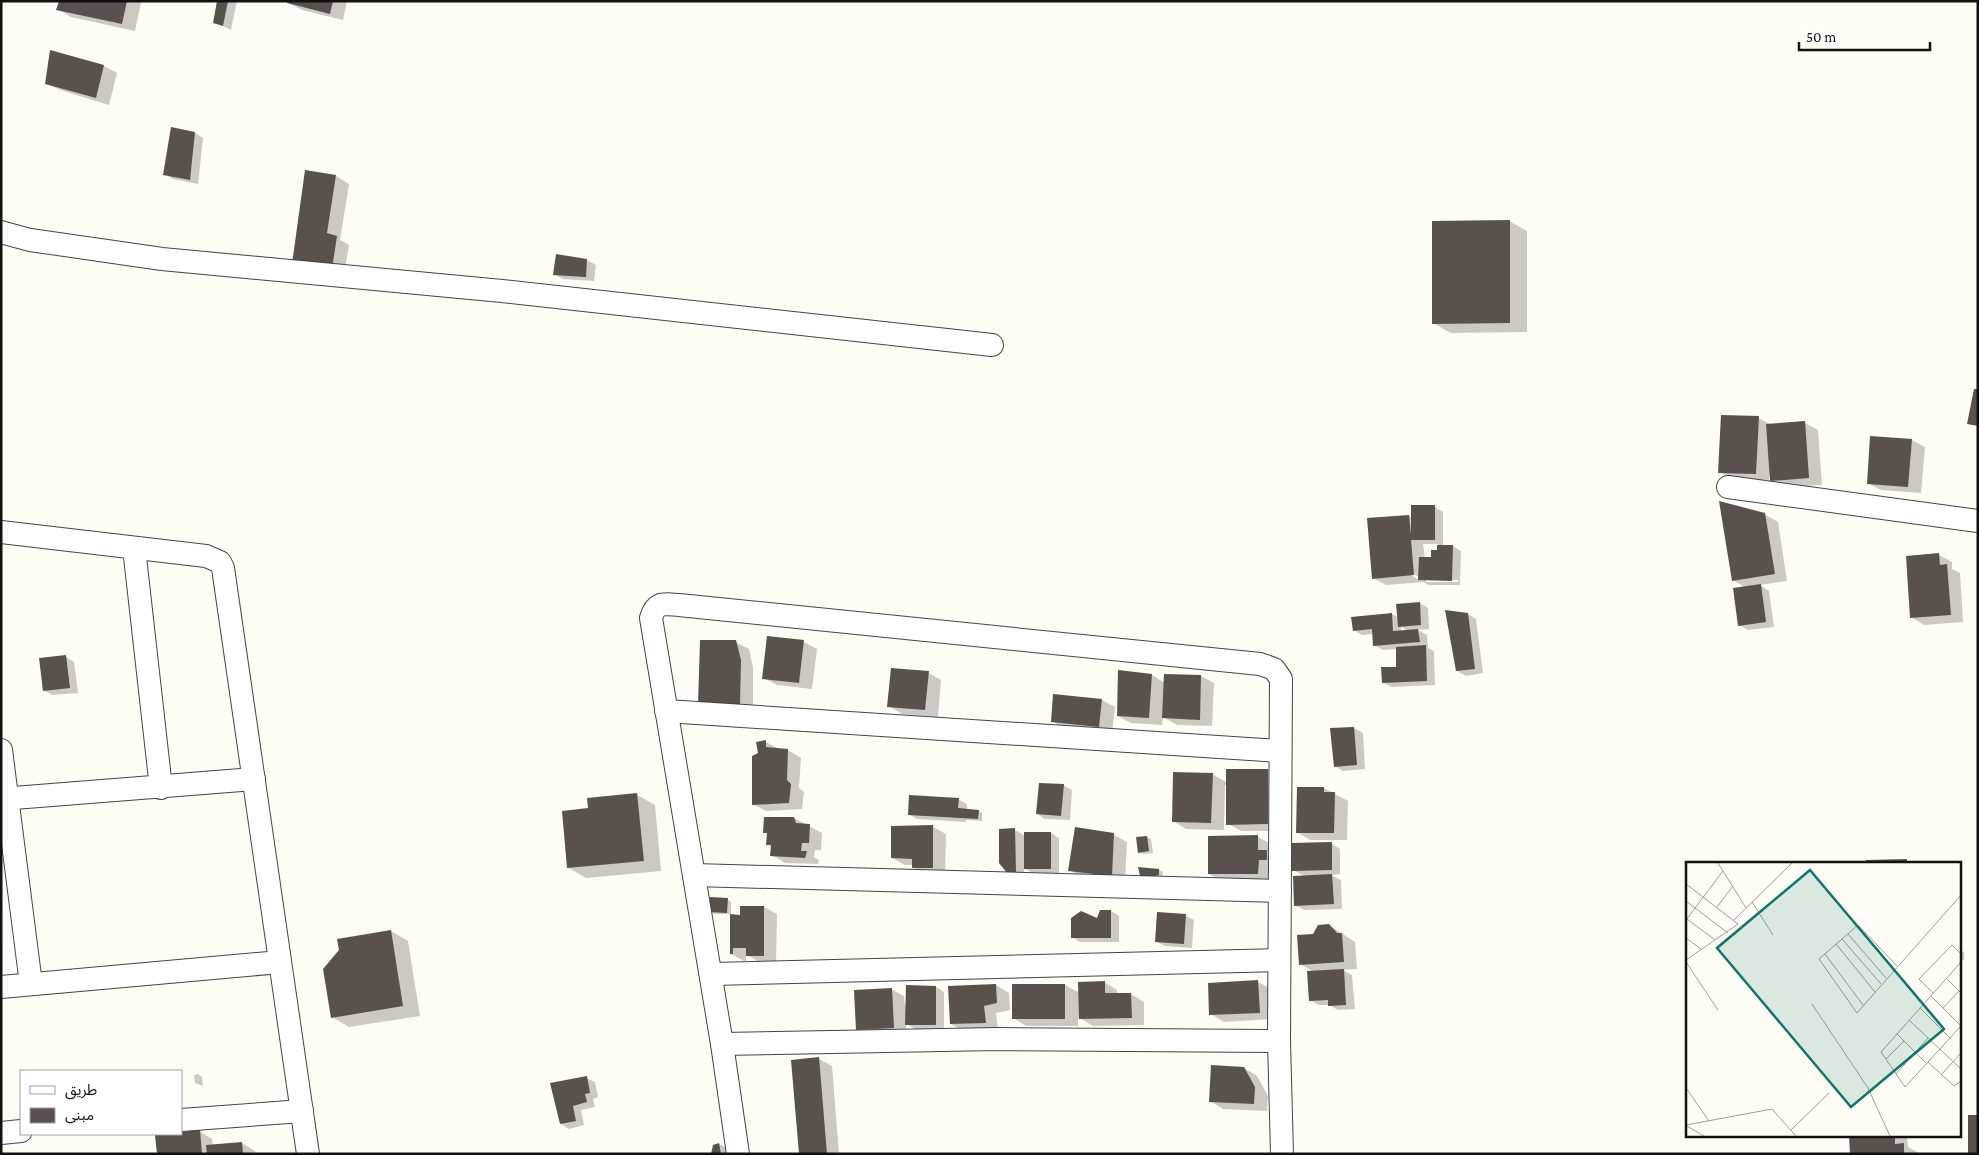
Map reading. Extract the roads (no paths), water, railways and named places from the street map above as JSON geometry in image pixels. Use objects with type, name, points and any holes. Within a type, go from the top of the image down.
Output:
[{"type":"street","points":[[1,232],[30,240],[162,260],[492,290],[992,345]]},
{"type":"street","points":[[1728,487],[1978,521]]},
{"type":"street","points":[[1,532],[206,556],[220,562],[225,577],[308,1154]]},
{"type":"street","points":[[134,548],[161,788]]},
{"type":"street","points":[[738,1154],[711,974],[651,618],[654,609],[659,605],[1260,664],[1274,669],[1281,678],[1279,1041],[1282,1154]]},
{"type":"street","points":[[666,711],[1280,751]]},
{"type":"street","points":[[1,750],[5,799],[31,984]]},
{"type":"street","points":[[5,799],[254,780]]},
{"type":"street","points":[[694,875],[1280,891]]},
{"type":"street","points":[[711,974],[1279,960]]},
{"type":"street","points":[[1,987],[280,962]]},
{"type":"street","points":[[722,1044],[998,1039],[1279,1041]]},
{"type":"street","points":[[182,1120],[302,1111]]},
{"type":"street","points":[[1,1133],[20,1132]]}]
